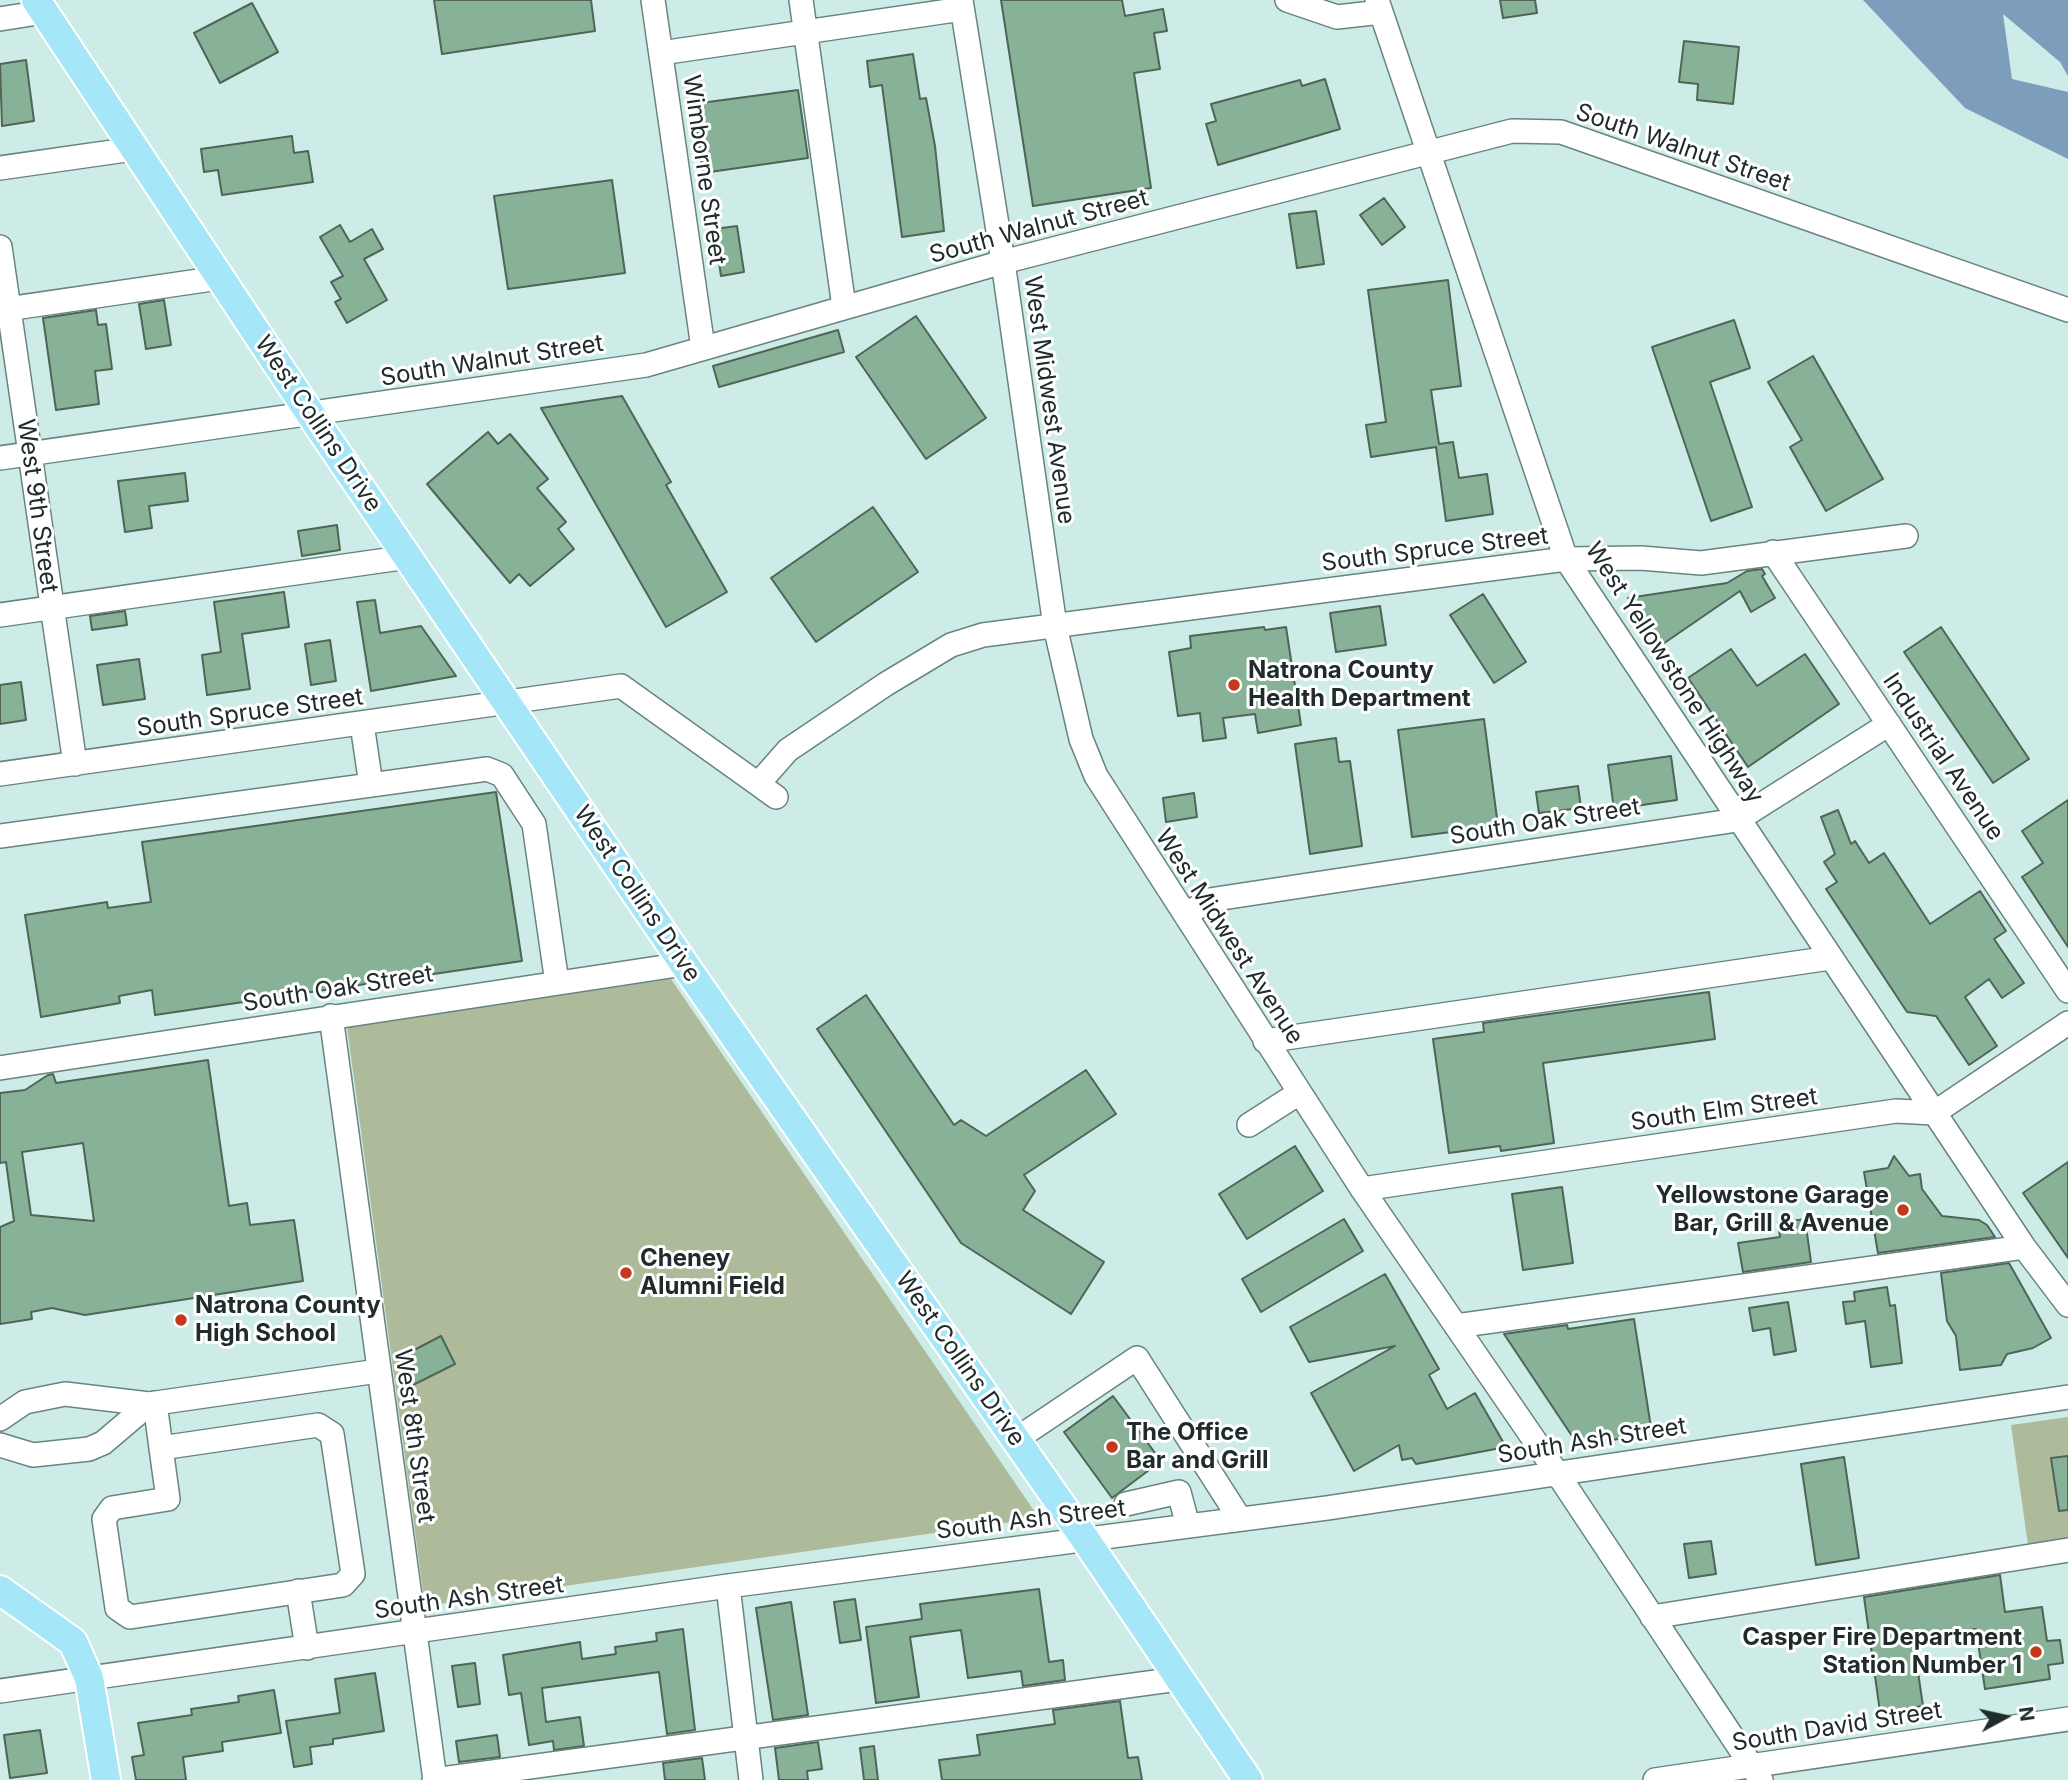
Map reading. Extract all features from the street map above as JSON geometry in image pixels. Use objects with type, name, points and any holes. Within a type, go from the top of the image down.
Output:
[{"type":"main road","name":"West Collins Drive","points":[[40,6],[311,415],[684,964],[1085,1539],[1248,1780]]},
{"type":"main road","points":[[0,1590],[73,1643],[89,1678],[106,1780]]},
{"type":"street","name":"Wimborne Street","points":[[653,0],[704,348]]},
{"type":"street","points":[[801,0],[844,307]]},
{"type":"street","points":[[1287,0],[1338,18],[1379,6]]},
{"type":"street","points":[[661,53],[806,32],[961,4]]},
{"type":"street","name":"West Midwest Avenue","points":[[961,4],[1003,262],[1055,626],[1078,729],[1096,776],[1362,1189],[1557,1473],[1756,1773]]},
{"type":"street","points":[[0,19],[40,6]]},
{"type":"street","name":"West Yellowstone Highway","points":[[1379,6],[1566,559],[1737,820],[2024,1247],[2068,1305]]},
{"type":"street","name":"South Walnut Street","points":[[0,458],[646,365],[1003,262],[1512,131],[1561,132],[2068,310]]},
{"type":"street","points":[[0,168],[133,149]]},
{"type":"street","name":"West 9th Street","points":[[0,247],[4,309],[30,454],[75,764]]},
{"type":"street","points":[[4,309],[219,278]]},
{"type":"street","name":"South Spruce Street","points":[[758,783],[788,750],[951,645],[983,635],[1566,559],[1641,558],[1701,563],[1906,536]]},
{"type":"street","name":"Industrial Avenue","points":[[1773,552],[2068,991]]},
{"type":"street","points":[[0,615],[408,557]]},
{"type":"street","name":"South Spruce Street","points":[[0,774],[621,686],[776,797]]},
{"type":"street","points":[[362,724],[371,785]]},
{"type":"street","name":"South Oak Street","points":[[1187,914],[1209,901],[1737,820],[1889,724]]},
{"type":"street","points":[[0,836],[487,769],[502,775],[534,824],[557,983]]},
{"type":"street","points":[[1265,1041],[1830,958]]},
{"type":"street","name":"South Oak Street","points":[[0,1068],[684,964]]},
{"type":"street","name":"West 8th Street","points":[[331,1016],[435,1780]]},
{"type":"street","points":[[1934,1113],[2068,1023]]},
{"type":"street","points":[[1249,1125],[1299,1093]]},
{"type":"street","name":"South Elm Street","points":[[1362,1189],[1896,1111],[1934,1113]]},
{"type":"street","points":[[1456,1326],[2024,1247]]},
{"type":"street","points":[[1016,1440],[1137,1358],[1240,1519]]},
{"type":"street","points":[[0,1419],[24,1402],[65,1394],[152,1404],[378,1371]]},
{"type":"street","name":"South Ash Street","points":[[0,1691],[728,1586],[1240,1519],[2068,1397]]},
{"type":"street","points":[[0,1445],[33,1455],[89,1449],[103,1443],[152,1404]]},
{"type":"street","points":[[152,1404],[168,1499],[112,1508],[104,1519],[117,1608],[130,1617],[343,1585],[353,1574],[332,1434],[318,1425],[161,1448]]},
{"type":"street","points":[[1126,1504],[1179,1492],[1188,1526]]},
{"type":"street","points":[[1652,1616],[2068,1550]]},
{"type":"street","points":[[728,1586],[751,1780]]},
{"type":"street","points":[[299,1591],[307,1648]]},
{"type":"street","points":[[435,1780],[1178,1679]]},
{"type":"street","name":"South David Street","points":[[1655,1780],[1756,1773],[2068,1718]]},
{"type":"green space","name":"Cheney Alumni Field","points":[[671,979],[1039,1518],[425,1606],[347,1027]]},
{"type":"green space","points":[[2068,1417],[2068,1540],[2028,1545],[2011,1425]]},
{"type":"water","points":[[1863,0],[2068,0],[2068,76],[2060,62],[2003,14],[2012,79],[2068,92],[2068,159],[1965,108]]},
{"type":"building","points":[[434,0],[591,0],[595,31],[442,54]]},
{"type":"building","points":[[1001,0],[1122,0],[1125,16],[1163,9],[1167,31],[1154,33],[1160,69],[1134,73],[1151,188],[1033,206]]},
{"type":"building","points":[[1500,0],[1535,0],[1537,13],[1503,18]]},
{"type":"building","points":[[252,3],[278,52],[220,83],[194,33]]},
{"type":"building","points":[[1684,41],[1739,47],[1733,104],[1697,100],[1698,84],[1679,82]]},
{"type":"building","points":[[913,54],[920,99],[926,98],[935,146],[944,231],[902,237],[882,85],[870,87],[867,61]]},
{"type":"building","points":[[26,60],[34,121],[2,126],[0,64]]},
{"type":"building","points":[[1325,79],[1340,129],[1218,165],[1206,124],[1216,121],[1211,104],[1300,80],[1302,86]]},
{"type":"building","points":[[798,90],[808,158],[703,173],[693,104]]},
{"type":"building","points":[[292,136],[294,153],[308,151],[313,182],[222,195],[218,170],[204,172],[201,149]]},
{"type":"building","points":[[612,180],[625,273],[508,289],[494,196]]},
{"type":"building","points":[[1384,198],[1405,227],[1382,245],[1360,215]]},
{"type":"building","points":[[1316,211],[1324,264],[1297,268],[1289,214]]},
{"type":"building","points":[[340,225],[350,242],[372,229],[383,249],[364,259],[387,300],[347,323],[335,302],[341,299],[331,282],[343,276],[320,237]]},
{"type":"building","points":[[737,226],[744,272],[721,276],[714,229]]},
{"type":"building","points":[[1448,280],[1461,386],[1431,390],[1439,444],[1453,442],[1459,478],[1487,474],[1493,514],[1446,521],[1436,447],[1371,457],[1366,425],[1386,422],[1368,290]]},
{"type":"building","points":[[164,300],[171,345],[146,349],[139,304]]},
{"type":"building","points":[[96,310],[98,325],[106,324],[112,369],[95,371],[99,404],[56,410],[43,318]]},
{"type":"building","points":[[916,316],[986,418],[926,459],[856,357]]},
{"type":"building","points":[[1734,320],[1750,368],[1710,382],[1752,507],[1711,521],[1652,347]]},
{"type":"building","points":[[838,330],[844,352],[719,387],[713,366]]},
{"type":"building","points":[[1813,356],[1883,479],[1826,511],[1790,447],[1802,440],[1768,382]]},
{"type":"building","points":[[622,396],[671,482],[666,485],[727,592],[666,627],[541,408]]},
{"type":"building","points":[[488,432],[498,444],[510,434],[548,479],[537,488],[566,522],[558,529],[574,549],[530,586],[519,574],[510,583],[427,484]]},
{"type":"building","points":[[185,473],[188,501],[149,506],[152,528],[125,532],[118,481]]},
{"type":"building","points":[[873,507],[918,572],[816,642],[771,578]]},
{"type":"building","points":[[337,525],[340,550],[302,556],[298,531]]},
{"type":"building","points":[[1762,569],[1765,574],[1762,576],[1775,598],[1751,612],[1740,591],[1660,646],[1628,598],[1727,583],[1747,571]]},
{"type":"building","points":[[284,592],[289,627],[242,634],[250,689],[207,695],[202,655],[221,652],[214,602]]},
{"type":"building","points":[[1483,594],[1526,662],[1494,683],[1450,615]]},
{"type":"building","points":[[375,600],[380,633],[421,626],[456,676],[371,691],[357,602]]},
{"type":"building","points":[[1380,606],[1386,645],[1336,652],[1330,613]]},
{"type":"building","points":[[125,611],[127,625],[92,630],[90,616]]},
{"type":"building","name":"Natrona County Health Department","points":[[1264,627],[1265,630],[1286,627],[1301,725],[1258,733],[1255,714],[1223,718],[1226,738],[1203,741],[1200,713],[1178,716],[1169,652],[1191,648],[1190,636]]},
{"type":"building","points":[[1941,627],[2029,759],[1993,783],[1904,652]]},
{"type":"building","points":[[330,640],[336,681],[311,685],[305,644]]},
{"type":"building","points":[[1731,649],[1757,686],[1805,654],[1839,704],[1748,767],[1688,678]]},
{"type":"building","points":[[139,659],[145,699],[103,705],[97,665]]},
{"type":"building","points":[[21,682],[26,720],[0,724],[0,685]]},
{"type":"building","points":[[1484,719],[1498,826],[1412,837],[1398,730]]},
{"type":"building","points":[[1336,738],[1339,762],[1350,761],[1362,846],[1310,854],[1295,744]]},
{"type":"building","points":[[1671,756],[1677,800],[1614,809],[1608,765]]},
{"type":"building","points":[[1578,786],[1581,808],[1539,813],[1536,792]]},
{"type":"building","points":[[496,792],[522,961],[155,1015],[152,990],[119,996],[120,1003],[41,1017],[25,915],[107,902],[108,908],[151,902],[142,842]]},
{"type":"building","points":[[1194,793],[1197,817],[1166,822],[1163,798]]},
{"type":"building","points":[[2068,800],[2068,947],[2022,877],[2043,863],[2022,831]]},
{"type":"building","points":[[1838,810],[1851,844],[1855,841],[1869,863],[1884,853],[1930,924],[1980,891],[2006,931],[1994,939],[2024,983],[2002,998],[1989,979],[1965,997],[1997,1046],[1969,1065],[1936,1016],[1907,1012],[1826,889],[1837,882],[1824,862],[1835,854],[1821,817]]},
{"type":"building","points":[[1709,992],[1715,1039],[1543,1063],[1554,1143],[1501,1151],[1500,1146],[1449,1153],[1433,1039],[1484,1032],[1483,1023]]},
{"type":"building","points":[[866,995],[954,1125],[961,1120],[986,1136],[1086,1070],[1116,1114],[1024,1175],[1035,1191],[1023,1210],[1104,1262],[1071,1314],[961,1243],[817,1029]]},
{"type":"building","points":[[208,1060],[229,1206],[247,1203],[250,1225],[294,1220],[303,1281],[85,1315],[52,1308],[31,1312],[32,1319],[0,1324],[0,1227],[14,1221],[6,1162],[0,1163],[0,1093],[25,1090],[53,1074],[56,1083]],"holes":[[[83,1143],[94,1221],[31,1215],[22,1152]]]},
{"type":"building","points":[[1295,1146],[1323,1191],[1247,1239],[1219,1194]]},
{"type":"building","name":"Yellowstone Garage Bar, Grill & Avenue","points":[[1894,1156],[1909,1176],[1920,1174],[1922,1189],[1942,1216],[1979,1220],[1987,1225],[1995,1237],[1878,1253],[1864,1172],[1888,1168]]},
{"type":"building","points":[[2068,1162],[2068,1258],[2023,1193]]},
{"type":"building","points":[[1562,1187],[1573,1263],[1523,1270],[1512,1194]]},
{"type":"building","points":[[1344,1219],[1363,1251],[1261,1312],[1242,1279]]},
{"type":"building","points":[[1805,1219],[1811,1262],[1743,1272],[1738,1243],[1780,1237],[1778,1223]]},
{"type":"building","points":[[2009,1263],[2051,1338],[2033,1348],[2007,1354],[2001,1365],[1960,1370],[1956,1336],[1947,1321],[1941,1273]]},
{"type":"building","points":[[1385,1274],[1439,1369],[1429,1375],[1447,1409],[1475,1393],[1506,1447],[1416,1464],[1412,1458],[1402,1460],[1399,1445],[1354,1471],[1311,1393],[1395,1346],[1309,1362],[1290,1327]]},
{"type":"building","points":[[1887,1287],[1890,1306],[1895,1305],[1902,1363],[1871,1367],[1865,1321],[1846,1324],[1843,1302],[1855,1301],[1854,1292]]},
{"type":"building","points":[[1788,1302],[1796,1351],[1774,1355],[1770,1328],[1753,1331],[1749,1308]]},
{"type":"building","points":[[1634,1319],[1652,1434],[1578,1445],[1504,1334],[1567,1325],[1568,1329]]},
{"type":"building","points":[[441,1336],[455,1364],[411,1386],[397,1359]]},
{"type":"building","name":"The Office Bar and Grill","points":[[1113,1396],[1161,1461],[1112,1498],[1064,1432]]},
{"type":"building","points":[[2068,1456],[2068,1510],[2059,1511],[2051,1458]]},
{"type":"building","points":[[1844,1457],[1859,1558],[1816,1565],[1801,1464]]},
{"type":"building","points":[[1711,1541],[1716,1574],[1689,1578],[1684,1544]]},
{"type":"building","points":[[2000,1575],[2005,1612],[2042,1607],[2047,1641],[2060,1640],[2063,1663],[2048,1665],[2050,1679],[1985,1689],[1976,1629],[1913,1638],[1923,1706],[1880,1712],[1864,1597]]},
{"type":"building","points":[[1039,1589],[1049,1662],[1063,1660],[1065,1680],[1023,1686],[1021,1671],[968,1678],[961,1630],[910,1637],[919,1697],[876,1703],[866,1627],[922,1619],[920,1604]]},
{"type":"building","points":[[855,1599],[861,1640],[840,1643],[834,1602]]},
{"type":"building","points":[[791,1602],[808,1715],[773,1720],[756,1608]]},
{"type":"building","points":[[683,1629],[695,1730],[667,1734],[659,1672],[542,1688],[546,1722],[580,1717],[584,1746],[554,1750],[553,1741],[529,1745],[521,1693],[509,1695],[503,1655],[580,1642],[582,1659],[616,1654],[615,1647],[657,1641],[656,1633]]},
{"type":"building","points":[[475,1663],[480,1704],[458,1707],[452,1666]]},
{"type":"building","points":[[375,1673],[384,1731],[333,1739],[333,1744],[310,1747],[312,1764],[294,1767],[286,1721],[340,1713],[335,1679]]},
{"type":"building","points":[[274,1690],[281,1733],[222,1742],[223,1751],[183,1757],[186,1780],[136,1780],[132,1757],[144,1755],[138,1723],[192,1715],[191,1709],[239,1702],[238,1696]]},
{"type":"building","points":[[1120,1701],[1128,1758],[1138,1757],[1142,1780],[942,1780],[939,1760],[980,1755],[977,1735],[1055,1724],[1053,1710]]},
{"type":"building","points":[[40,1730],[47,1773],[10,1778],[4,1735]]},
{"type":"building","points":[[497,1735],[500,1757],[459,1762],[456,1741]]},
{"type":"building","points":[[818,1742],[822,1769],[807,1771],[808,1780],[779,1780],[775,1748]]},
{"type":"building","points":[[874,1746],[878,1780],[864,1780],[860,1748]]},
{"type":"building","points":[[702,1758],[705,1780],[665,1780],[663,1763]]},
{"type":"place","name":"Natrona County Health Department","points":[[1234,685]]},
{"type":"place","name":"Yellowstone Garage Bar, Grill & Avenue","points":[[1903,1210]]},
{"type":"place","name":"Cheney Alumni Field","points":[[626,1273]]},
{"type":"place","name":"Natrona County High School","points":[[181,1320]]},
{"type":"place","name":"The Office Bar and Grill","points":[[1112,1447]]},
{"type":"place","name":"Casper Fire Department Station Number 1","points":[[2036,1652]]}]
